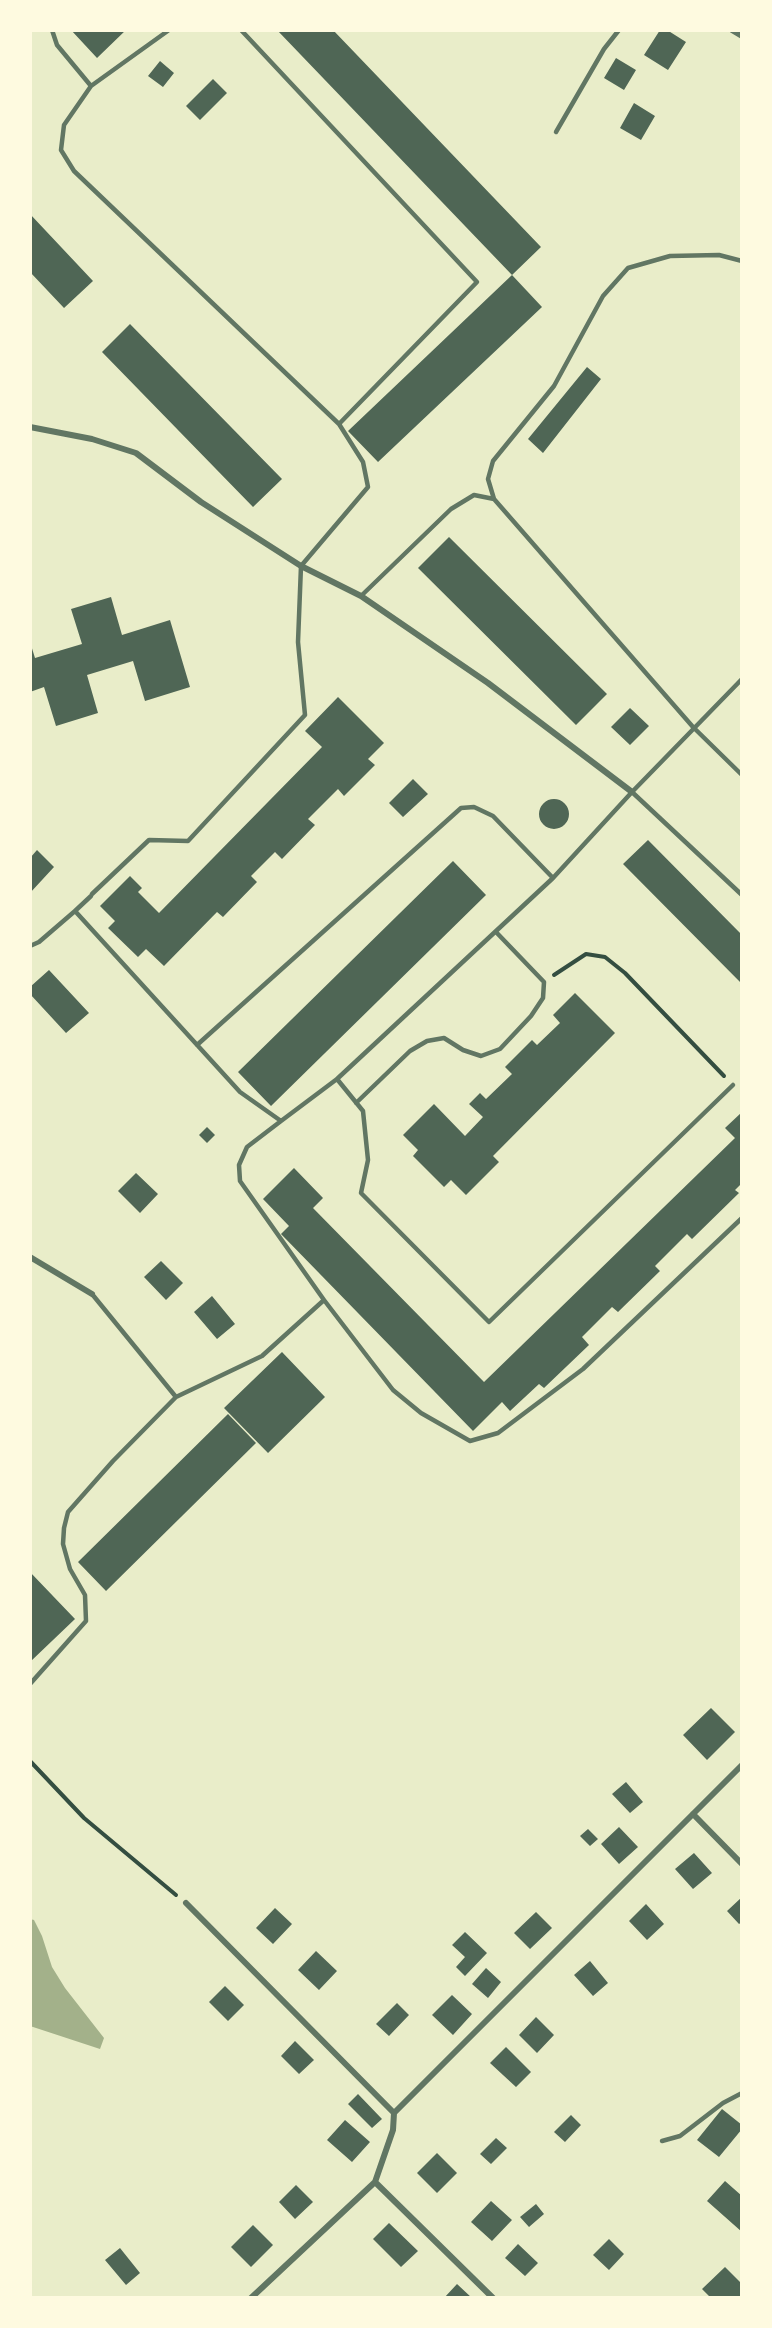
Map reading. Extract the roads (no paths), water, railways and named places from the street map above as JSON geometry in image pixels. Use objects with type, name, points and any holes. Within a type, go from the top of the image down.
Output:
[{"type":"street","points":[[732,30],[742,36]]},
{"type":"street","points":[[30,427],[92,439],[136,453],[201,502],[301,566],[361,596],[488,683],[632,792]]},
{"type":"street","points":[[30,1257],[92,1294]]},
{"type":"street","points":[[251,2298],[375,2182],[393,2130],[394,2113],[742,1765]]},
{"type":"street","points":[[693,1814],[742,1864]]},
{"type":"street","points":[[186,1903],[394,2113]]},
{"type":"street","points":[[375,2182],[493,2298]]},
{"type":"lane","points":[[52,30],[57,45],[91,86]]},
{"type":"lane","points":[[30,946],[39,942],[75,911],[148,840],[188,841],[305,715],[298,642],[301,566],[368,487],[363,462],[339,424],[74,171],[61,150],[64,125],[91,86],[169,30]]},
{"type":"lane","points":[[241,30],[477,282],[339,424]]},
{"type":"lane","points":[[556,132],[604,49],[620,30]]},
{"type":"lane","points":[[742,261],[719,255],[670,256],[628,268],[603,296],[554,386],[493,461],[488,478],[494,499],[693,727],[742,775]]},
{"type":"lane","points":[[361,596],[451,508],[474,495],[494,499]]},
{"type":"lane","points":[[742,679],[693,727],[553,878],[338,1079],[247,1146],[238,1166],[240,1181],[324,1300],[393,1390],[421,1413],[470,1441],[498,1433],[583,1369],[742,1218]]},
{"type":"lane","points":[[632,792],[742,895]]},
{"type":"lane","points":[[197,1045],[461,808],[474,807],[493,816],[553,878]]},
{"type":"lane","points":[[75,911],[240,1092],[281,1121]]},
{"type":"lane","points":[[356,1103],[410,1051],[427,1041],[444,1038],[464,1050],[481,1056],[500,1049],[531,1016],[543,998],[544,982],[496,932]]},
{"type":"lane","points":[[338,1079],[363,1111],[368,1160],[361,1193],[489,1322],[733,1085]]},
{"type":"lane","points":[[92,1294],[176,1397]]},
{"type":"lane","points":[[30,1684],[86,1621],[85,1595],[70,1569],[63,1544],[68,1512],[113,1461],[176,1397],[262,1356],[324,1300]]},
{"type":"lane","points":[[662,2141],[680,2136],[723,2103],[742,2093]]}]
